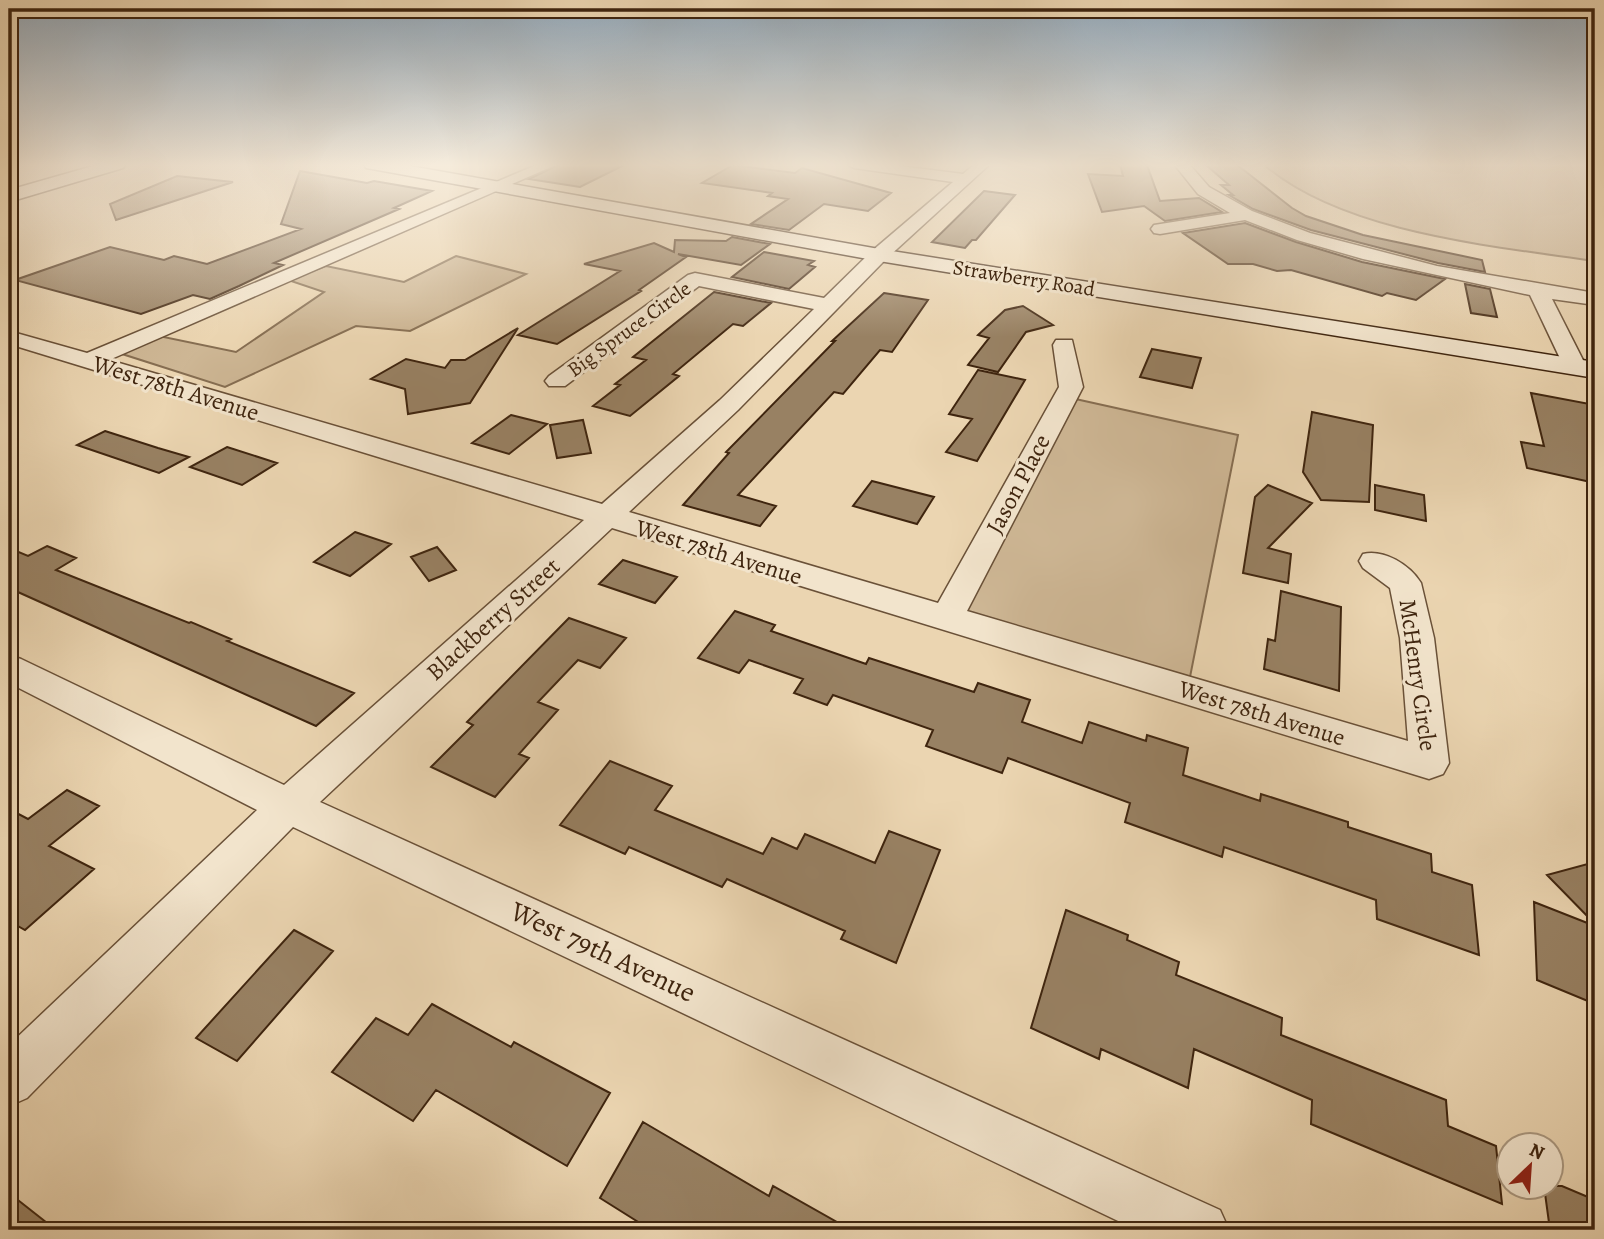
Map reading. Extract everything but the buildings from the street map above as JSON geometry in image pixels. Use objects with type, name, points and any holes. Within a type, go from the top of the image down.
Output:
[{"type":"street","points":[[87,361],[413,222]]},
{"type":"street","name":"Strawberry Road","points":[[695,222],[1585,368]]},
{"type":"street","name":"Blackberry Street","points":[[9,1080],[288,806],[729,405],[879,254],[916,222]]},
{"type":"street","points":[[1160,229],[1204,222]]},
{"type":"street","points":[[1266,222],[1360,254],[1445,274],[1539,292],[1595,299]]},
{"type":"street","name":"Big Spruce Circle","points":[[557,381],[695,279],[827,305]]},
{"type":"street","points":[[1539,292],[1585,368]]},
{"type":"street","name":"West 78th Avenue","points":[[9,337],[1429,763]]},
{"type":"street","name":"Jason Place","points":[[946,619],[1071,387],[1064,345]]},
{"type":"street","name":"McHenry Circle","points":[[1374,561],[1405,583],[1417,638],[1429,763]]},
{"type":"street","name":"West 79th Avenue","points":[[9,668],[288,806],[1200,1230]]},
{"type":"shaded area","points":[[1379,222],[1595,222],[1595,261],[1466,242]]},
{"type":"shaded area","points":[[456,256],[526,274],[410,331],[356,326],[225,387],[119,353],[159,336],[236,352],[324,292],[288,280],[326,266],[404,282]]},
{"type":"shaded area","points":[[1071,398],[1238,435],[1190,677],[962,610]]}]
